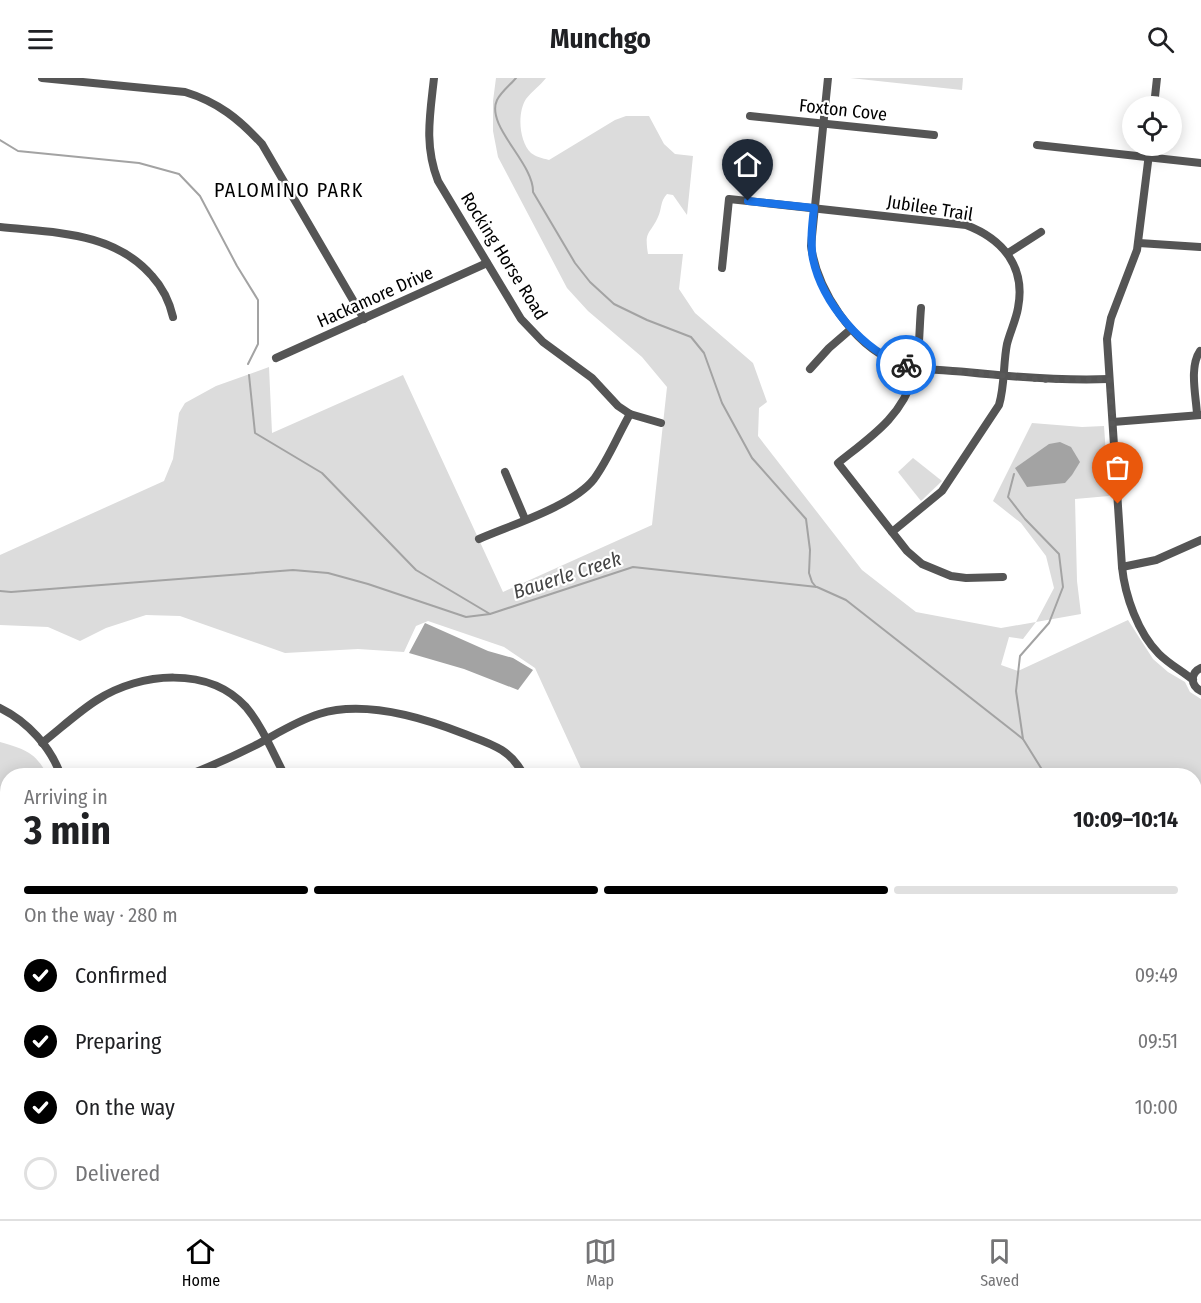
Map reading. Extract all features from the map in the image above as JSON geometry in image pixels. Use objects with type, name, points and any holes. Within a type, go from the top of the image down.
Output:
[{"type":"street","points":[[42,78],[185,93],[205,99],[228,111],[244,124],[262,144],[364,319]]},
{"type":"street","name":"Rocking Horse Road","points":[[434,78],[428,135],[431,162],[438,181],[521,319],[543,342],[580,368],[607,396],[630,414],[661,423]]},
{"type":"street","points":[[828,78],[811,246],[816,271],[851,329],[882,355],[916,367],[1067,381],[1109,379]]},
{"type":"street","points":[[1155,96],[1157,78]]},
{"type":"street","name":"Foxton Cove","points":[[750,116],[934,135]]},
{"type":"street","points":[[1037,145],[1201,163]]},
{"type":"street","points":[[1148,158],[1139,243],[1108,329],[1107,349],[1122,567],[1129,600],[1145,635],[1155,650],[1193,681],[1196,688],[1201,691]]},
{"type":"street","name":"Jubilee Trail","points":[[722,268],[729,199],[966,225],[983,232],[1008,253]]},
{"type":"street","points":[[0,227],[83,236],[117,248],[144,267],[159,284],[170,304],[173,317]]},
{"type":"street","points":[[892,532],[935,499],[951,480],[999,405],[1007,346],[1018,310],[1019,296],[1017,275],[1008,253],[1041,232]]},
{"type":"street","points":[[1139,243],[1200,247]]},
{"type":"street","name":"Hackamore Drive","points":[[276,358],[487,263]]},
{"type":"street","points":[[921,308],[916,367],[905,398],[892,418],[881,429],[838,463],[907,551],[922,564],[966,579],[1003,577]]},
{"type":"street","points":[[810,369],[851,329]]},
{"type":"street","points":[[1113,422],[1199,415],[1195,362],[1200,351]]},
{"type":"street","points":[[479,539],[568,500],[588,485],[595,477],[630,414]]},
{"type":"street","points":[[505,472],[525,519]]},
{"type":"street","points":[[1122,567],[1156,560],[1201,540]]},
{"type":"street","points":[[1178,669],[1199,669],[1193,681]]},
{"type":"street","points":[[42,743],[96,700],[120,687],[148,679],[199,680],[226,691],[253,716],[281,768]]},
{"type":"street","points":[[0,708],[25,724],[42,743],[58,768]]},
{"type":"street","points":[[206,768],[310,717],[339,709],[358,708],[445,726],[494,745],[511,755],[520,768]]},
{"type":"shaded area","points":[[496,78],[546,78],[526,99],[520,119],[527,148],[531,153],[549,160],[615,120],[626,116],[649,116],[664,144],[675,154],[693,156],[687,215],[673,195],[667,194],[647,236],[648,254],[683,254],[679,289],[695,313],[753,363],[767,402],[759,408],[758,436],[862,570],[916,612],[1001,628],[1036,622],[1023,639],[1009,637],[1001,665],[1018,671],[1128,620],[1153,659],[1168,672],[1185,682],[1190,692],[1201,699],[1201,768],[581,768],[535,668],[504,647],[428,621],[416,626],[404,652],[358,649],[285,653],[180,616],[146,615],[106,628],[80,641],[48,627],[0,625],[0,555],[164,481],[173,459],[179,413],[185,403],[216,386],[269,367],[272,433],[403,375],[503,592],[652,525],[667,387],[642,357],[588,311],[567,288],[498,157],[493,131]]},
{"type":"shaded area","points":[[850,78],[963,78],[962,90]]},
{"type":"shaded area","points":[[1032,423],[1082,427],[1104,426],[1109,496],[1075,499],[1077,581],[1081,614],[1036,622],[1054,588],[1046,556],[1021,523],[993,501]]},
{"type":"shaded area","points":[[1060,442],[1071,447],[1080,462],[1072,475],[1065,483],[1027,487],[1015,468],[1049,444]]},
{"type":"shaded area","points":[[913,458],[942,481],[921,501],[898,472]]},
{"type":"shaded area","points":[[425,623],[488,651],[513,658],[533,670],[518,690],[464,669],[409,653]]},
{"type":"shaded area","points":[[0,742],[28,752],[44,768],[0,768]]},
{"type":"waterway","points":[[516,78],[497,100],[495,110],[503,133],[526,169],[533,192],[575,263],[590,282],[614,304],[691,337],[704,353],[722,403],[752,458],[806,519],[810,550],[809,573],[816,587]]},
{"type":"waterway","points":[[0,140],[18,151],[139,163],[179,174],[200,196],[258,300],[258,344],[248,364]]},
{"type":"waterway","name":"Bauerle Creek","points":[[249,375],[255,433],[322,473],[416,570],[490,614],[633,567],[817,587],[846,600],[1023,739],[1041,768]]},
{"type":"waterway","points":[[1014,474],[1008,497],[1025,519],[1059,554],[1063,587],[1049,623],[1020,656],[1016,691],[1023,739]]},
{"type":"waterway","points":[[0,591],[293,570],[328,573],[466,617],[490,614]]},
{"type":"way so far","points":[[906,365],[1048,380],[1109,379],[1118,504]]},
{"type":"district","name":"PALOMINO PARK","points":[[289,190]]},
{"type":"route","points":[[748,201],[814,208],[811,246],[816,271],[821,282],[851,329],[864,342],[882,355],[906,365]]}]
